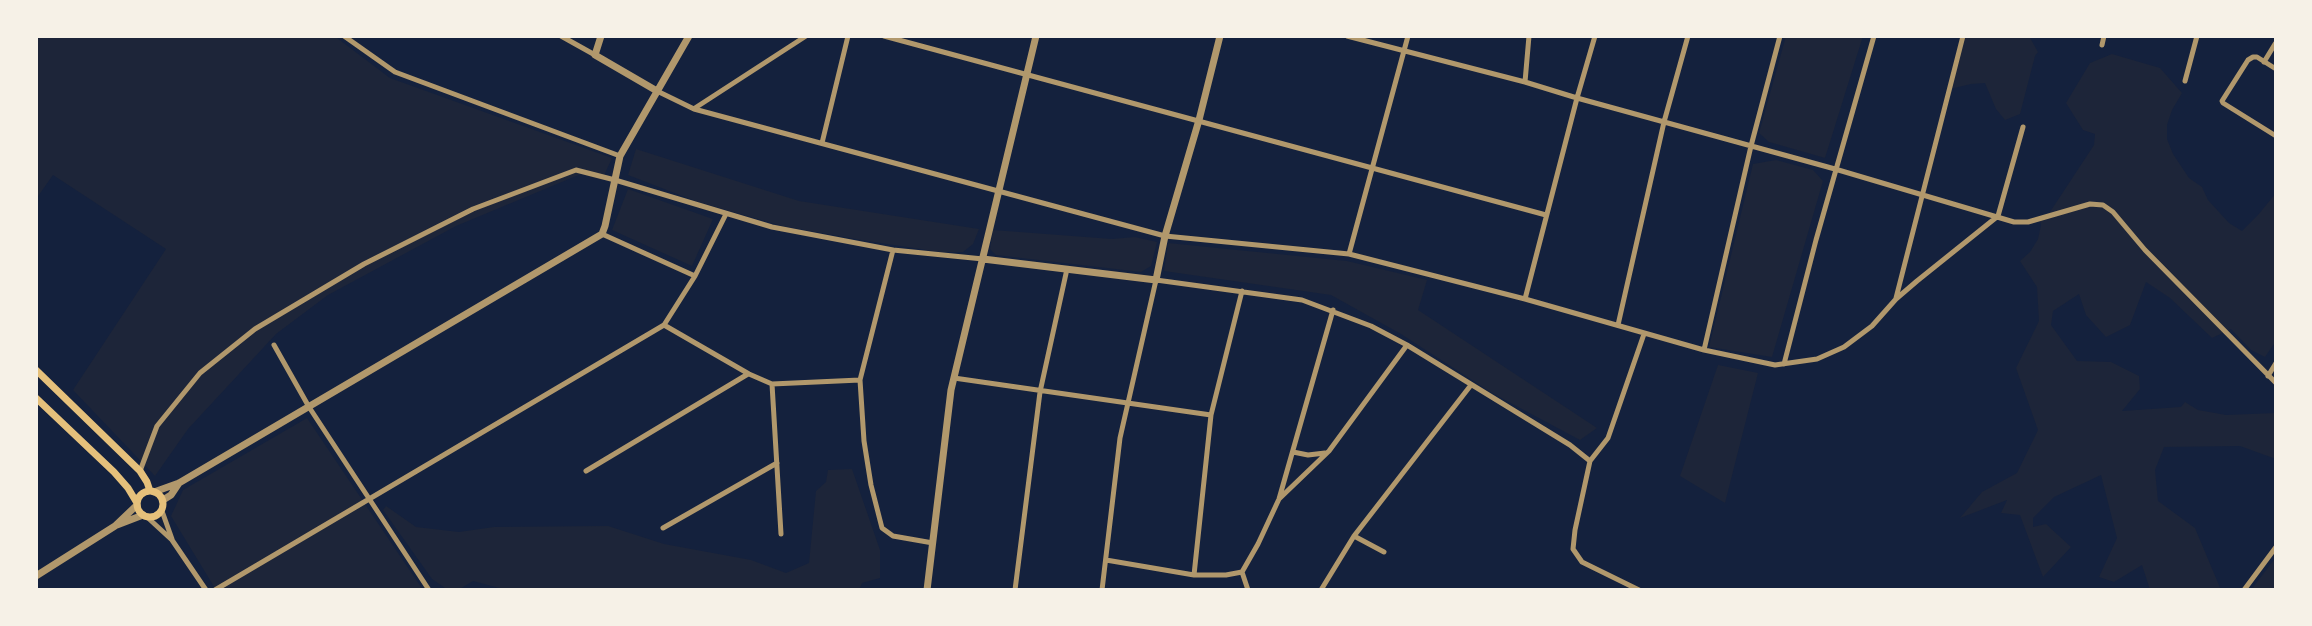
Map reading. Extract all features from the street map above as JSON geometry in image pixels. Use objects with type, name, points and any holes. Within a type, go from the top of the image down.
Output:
[{"type":"main road","points":[[36,370],[140,471],[152,492],[163,500],[162,511],[158,515],[145,516],[114,472],[36,398]]},
{"type":"main road","points":[[137,504],[140,496],[152,492]]},
{"type":"street","points":[[344,36],[395,72],[620,156]]},
{"type":"street","points":[[561,36],[694,109],[998,192],[1165,236],[1349,254],[1525,299],[1704,350],[1775,365],[1817,359],[1844,347],[1872,326],[1896,299],[1998,216],[2023,127]]},
{"type":"street","points":[[595,55],[601,36]]},
{"type":"street","points":[[152,492],[179,483],[602,234],[620,156],[689,36]]},
{"type":"street","points":[[694,109],[806,36]]},
{"type":"street","points":[[822,143],[848,36]]},
{"type":"street","points":[[884,36],[1546,215]]},
{"type":"street","points":[[927,590],[954,378],[1036,36]]},
{"type":"street","points":[[1102,590],[1120,438],[1165,236],[1220,36]]},
{"type":"street","points":[[1347,36],[1525,82],[1922,193],[2014,222],[2028,222],[2090,204],[2103,205],[2276,383]]},
{"type":"street","points":[[1349,254],[1408,36]]},
{"type":"street","points":[[1525,82],[1529,36]]},
{"type":"street","points":[[1525,299],[1595,36]]},
{"type":"street","points":[[1618,325],[1664,122],[1688,36]]},
{"type":"street","points":[[1704,350],[1780,36]]},
{"type":"street","points":[[1784,364],[1835,169],[1874,36]]},
{"type":"street","points":[[1896,299],[1963,36]]},
{"type":"street","points":[[2102,45],[2104,36]]},
{"type":"street","points":[[2185,81],[2197,36]]},
{"type":"street","points":[[2264,62],[2276,44],[2272,36]]},
{"type":"street","points":[[2276,69],[2257,57],[2248,60],[2222,101],[2276,136]]},
{"type":"street","points":[[140,471],[157,426],[200,373],[255,329],[364,264],[473,209],[576,170],[772,227],[893,250],[1302,300],[1371,326],[1407,345],[1570,445],[1590,461]]},
{"type":"street","points":[[215,590],[664,325],[695,276],[726,214]]},
{"type":"street","points":[[602,234],[695,276]]},
{"type":"street","points":[[893,250],[860,380],[864,441],[882,528],[893,536],[933,543]]},
{"type":"street","points":[[1015,590],[1040,392],[1067,269]]},
{"type":"street","points":[[1194,575],[1211,415],[1242,291]]},
{"type":"street","points":[[1248,590],[1242,572],[1279,499],[1333,310]]},
{"type":"street","points":[[664,325],[772,384],[860,380]]},
{"type":"street","points":[[1639,590],[1582,562],[1573,549],[1590,461],[1608,438],[1644,334]]},
{"type":"street","points":[[274,345],[309,407],[429,590]]},
{"type":"street","points":[[1279,499],[1329,451],[1407,345]]},
{"type":"street","points":[[2268,376],[2276,363]]},
{"type":"street","points":[[586,471],[749,374]]},
{"type":"street","points":[[954,378],[1211,415]]},
{"type":"street","points":[[772,384],[781,534]]},
{"type":"street","points":[[1321,590],[1354,536],[1471,385]]},
{"type":"street","points":[[1293,452],[1318,455],[1329,451]]},
{"type":"street","points":[[663,528],[777,463]]},
{"type":"street","points":[[163,500],[179,483]]},
{"type":"street","points":[[36,576],[115,526],[137,504]]},
{"type":"street","points":[[162,511],[172,540]]},
{"type":"street","points":[[115,526],[145,516],[172,540],[206,590]]},
{"type":"street","points":[[1354,536],[1384,552]]},
{"type":"street","points":[[2244,590],[2276,547]]},
{"type":"street","points":[[1106,560],[1194,575],[1242,572]]},
{"type":"shaded area","points":[[36,36],[328,36],[337,38],[390,78],[612,158],[602,180],[581,174],[456,226],[328,295],[276,334],[188,429],[155,476],[73,390],[166,249],[53,175],[36,199]]},
{"type":"shaded area","points":[[1786,36],[1863,36],[1825,158],[1769,142],[1759,133]]},
{"type":"shaded area","points":[[1961,36],[2029,36],[2038,52],[2020,114],[2005,120],[1996,109],[1985,83],[1950,89]]},
{"type":"shaded area","points":[[2112,54],[2160,68],[2182,93],[2167,125],[2167,139],[2189,178],[2202,187],[2208,200],[2229,223],[2242,231],[2276,193],[2276,341],[2265,357],[2251,350],[2231,329],[2212,338],[2170,298],[2146,282],[2130,325],[2106,337],[2086,315],[2079,294],[2053,311],[2051,325],[2077,361],[2111,362],[2139,376],[2140,389],[2122,411],[2181,407],[2185,402],[2198,410],[2226,415],[2276,413],[2276,459],[2240,446],[2164,447],[2155,470],[2158,501],[2195,528],[2221,590],[2150,590],[2142,565],[2114,582],[2099,577],[2117,538],[2101,475],[2054,497],[2033,518],[2033,527],[2046,524],[2071,547],[2043,577],[2020,515],[2001,513],[2007,500],[1960,518],[1982,492],[2017,473],[2038,430],[2016,368],[2039,321],[2037,287],[2020,261],[2038,239],[2039,216],[2048,215],[2094,145],[2095,134],[2083,130],[2066,103],[2090,63]]},
{"type":"shaded area","points":[[636,149],[799,201],[979,229],[973,244],[963,252],[940,252],[782,226],[698,202],[628,175]]},
{"type":"shaded area","points":[[1776,160],[1813,170],[1823,181],[1772,357],[1709,347],[1753,164]]},
{"type":"shaded area","points":[[628,189],[713,219],[692,266],[612,230]]},
{"type":"shaded area","points":[[993,230],[1112,239],[1135,237],[1157,242],[1151,266],[1141,272],[996,255],[990,249]]},
{"type":"shaded area","points":[[1168,243],[1347,261],[1427,280],[1418,310],[1597,428],[1580,440],[1492,393],[1401,334],[1331,295],[1164,271]]},
{"type":"shaded area","points":[[1718,365],[1758,373],[1725,503],[1680,476]]},
{"type":"shaded area","points":[[307,418],[423,590],[216,590],[171,516],[183,490]]},
{"type":"shaded area","points":[[852,469],[880,550],[880,578],[862,583],[859,590],[507,590],[473,581],[458,590],[448,590],[432,579],[383,510],[386,506],[416,527],[459,532],[494,527],[608,526],[664,544],[751,560],[786,573],[809,563],[816,491],[826,482],[828,470]]},
{"type":"shaded area","points":[[2276,557],[2276,590],[2251,590]]}]
